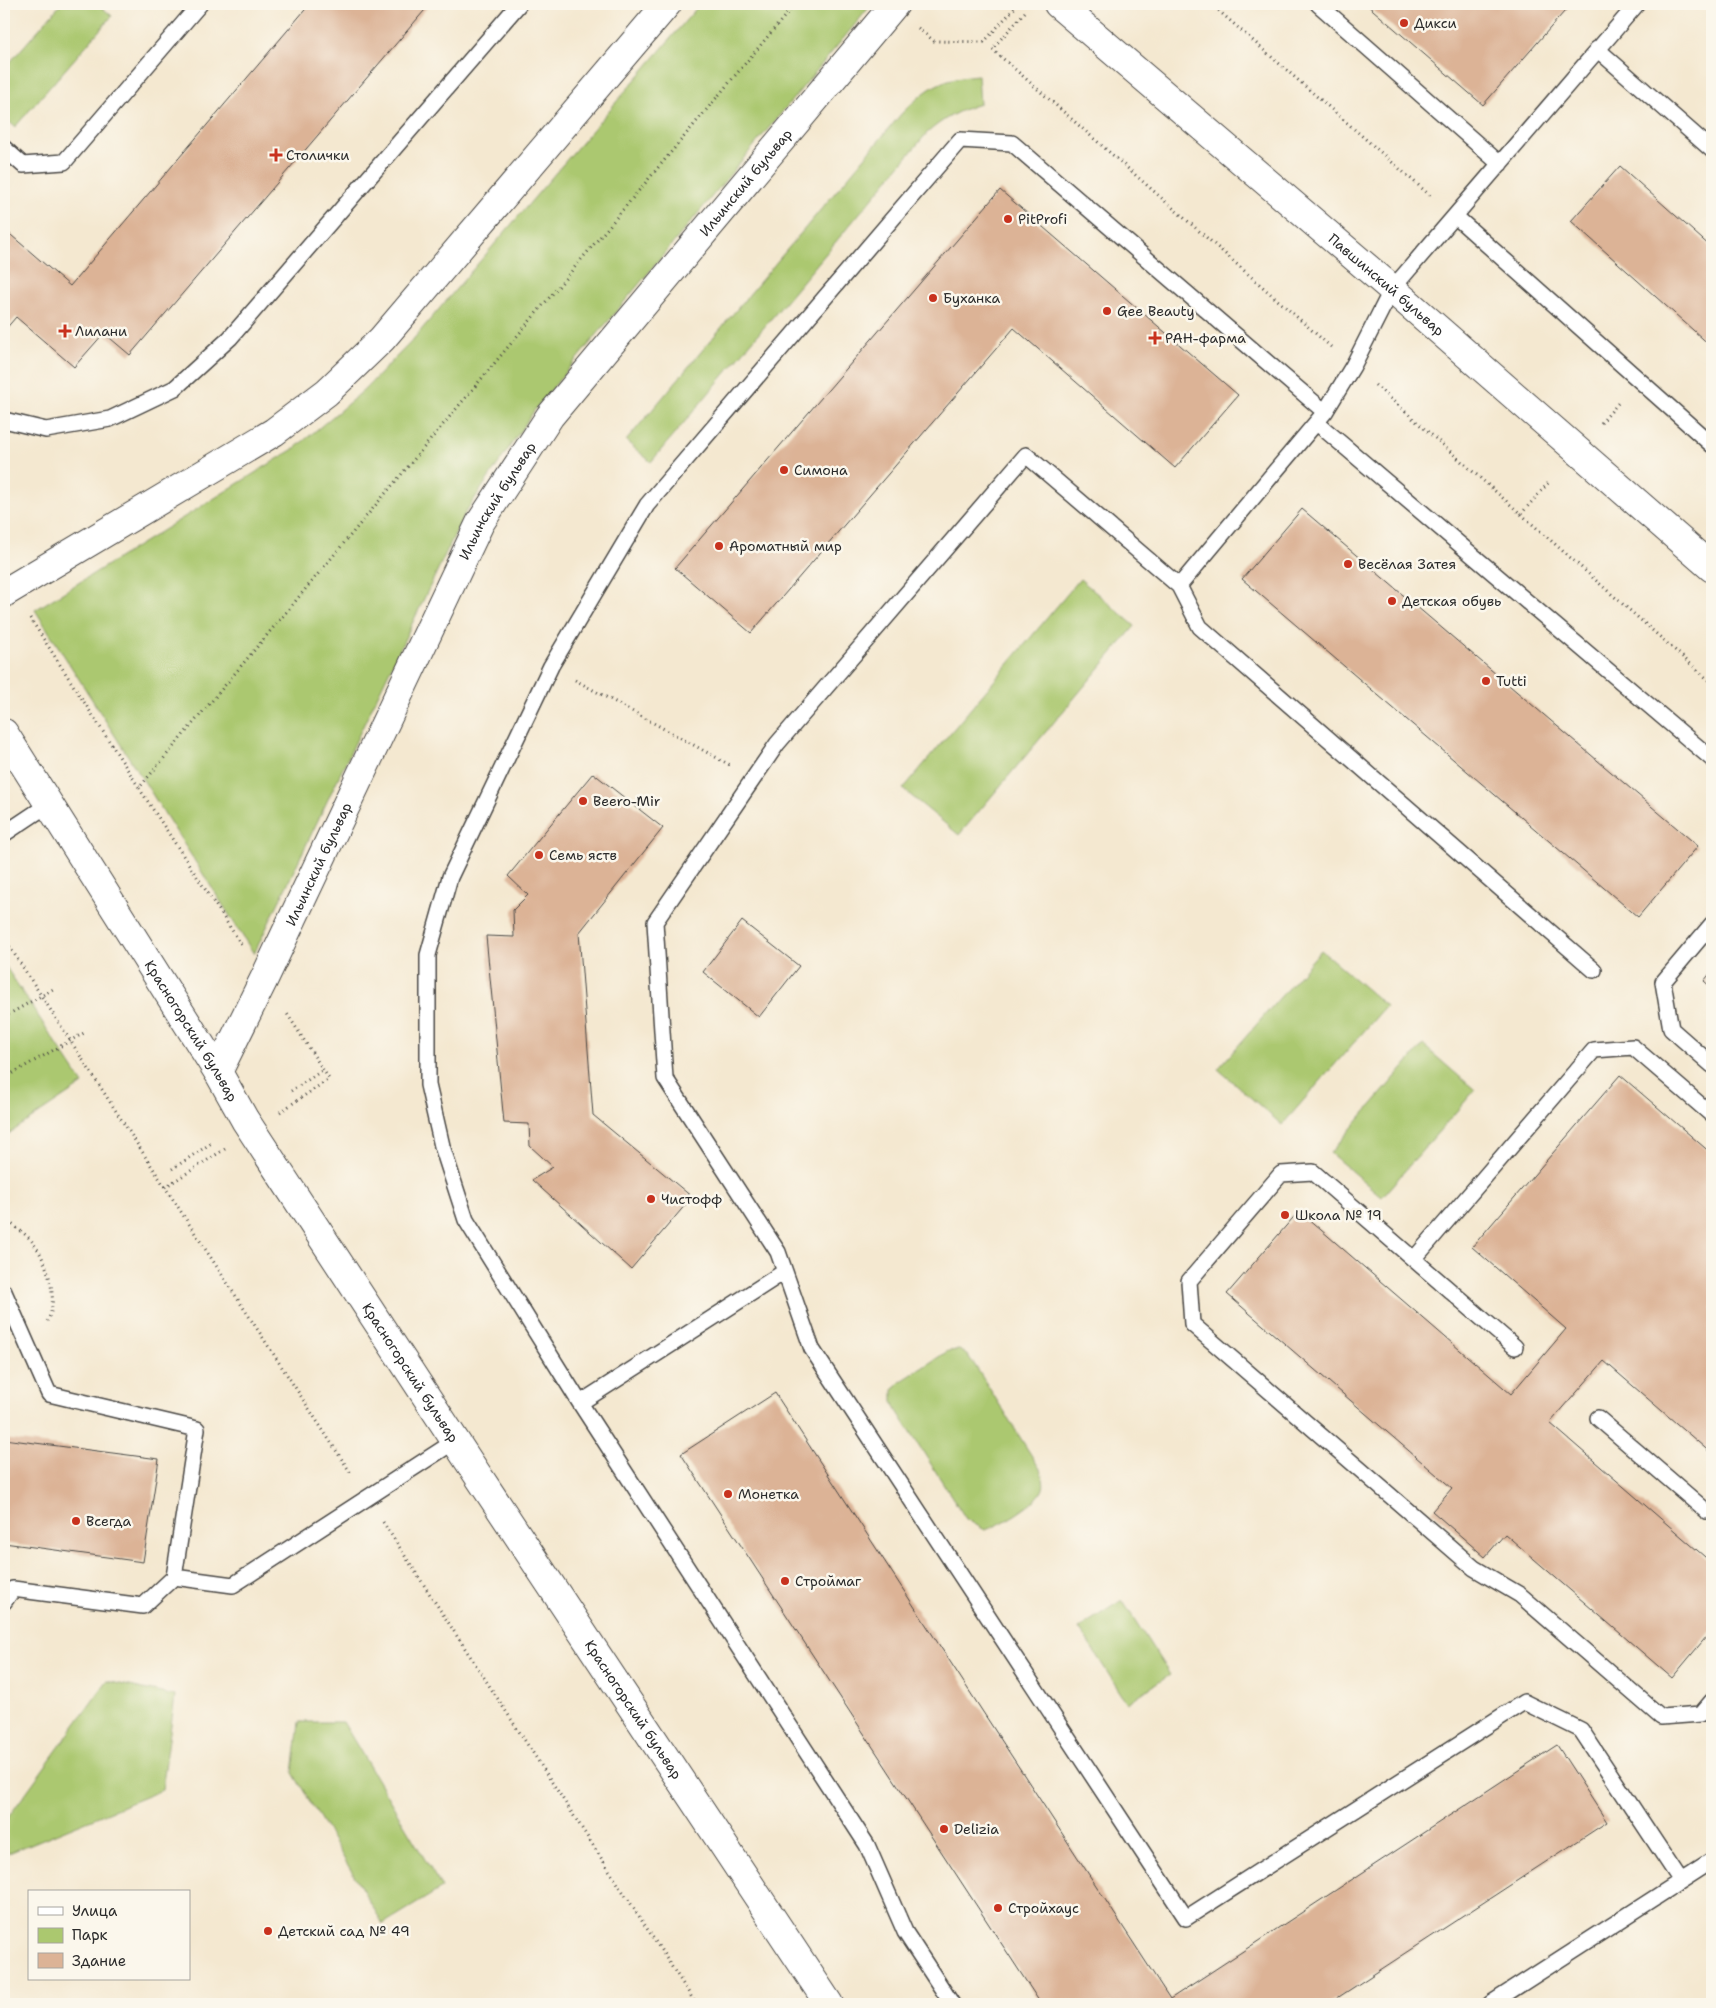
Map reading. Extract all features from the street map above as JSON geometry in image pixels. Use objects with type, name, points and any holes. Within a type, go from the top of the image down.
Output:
[{"type":"street","points":[[4,593],[274,432],[327,392],[382,339],[667,4]]},
{"type":"street","name":"Павшинский бульвар","points":[[1058,4],[1392,289],[1712,568]]},
{"type":"street","name":"Ильинский бульвар","points":[[218,1072],[480,523],[550,416],[894,5]]},
{"type":"street","name":"Красногорский бульвар","points":[[4,733],[218,1072],[245,1120],[455,1441],[829,2004]]},
{"type":"lane","points":[[4,148],[23,165],[64,162],[200,4]]},
{"type":"lane","points":[[4,420],[46,430],[110,419],[175,388],[230,338],[519,4]]},
{"type":"lane","points":[[1318,4],[1500,164]]},
{"type":"lane","points":[[1179,586],[1321,418],[1353,366],[1392,289],[1637,4]]},
{"type":"lane","points":[[1598,49],[1712,150]]},
{"type":"lane","points":[[952,2004],[904,1932],[867,1845],[580,1404],[466,1220],[442,1146],[428,1085],[428,955],[450,876],[551,666],[647,504],[960,140],[1012,143],[1321,418],[1712,759]]},
{"type":"lane","points":[[1455,216],[1712,445]]},
{"type":"lane","points":[[1594,970],[1200,627],[1179,586],[1026,455],[777,744],[654,922],[665,1078],[778,1252],[812,1349],[1186,1918],[1524,1702],[1581,1730],[1681,1881]]},
{"type":"lane","points":[[4,834],[49,804]]},
{"type":"lane","points":[[1712,924],[1663,982],[1671,1029],[1712,1065]]},
{"type":"lane","points":[[1414,1259],[1594,1050],[1633,1047],[1712,1115]]},
{"type":"lane","points":[[1515,1347],[1313,1172],[1281,1174],[1189,1281],[1192,1324],[1474,1568],[1520,1595],[1661,1717],[1701,1714],[1712,1701]]},
{"type":"lane","points":[[580,1404],[784,1272]]},
{"type":"lane","points":[[4,1292],[48,1394],[197,1428],[174,1577],[143,1606],[13,1589],[4,1602]]},
{"type":"lane","points":[[1598,1418],[1710,1510]]},
{"type":"lane","points":[[174,1577],[233,1584],[455,1441]]},
{"type":"lane","points":[[1490,2004],[1712,1861]]},
{"type":"path","points":[[894,5],[934,41],[984,42],[1018,4]]},
{"type":"path","points":[[1211,4],[1455,216]]},
{"type":"path","points":[[1521,514],[1550,481]]},
{"type":"path","points":[[26,611],[300,1035]]},
{"type":"path","points":[[551,666],[754,778]]},
{"type":"path","points":[[4,938],[165,1187]]},
{"type":"path","points":[[4,1017],[54,988]]},
{"type":"path","points":[[4,1078],[84,1033]]},
{"type":"path","points":[[291,1090],[323,1070]]},
{"type":"path","points":[[172,1169],[213,1142]]},
{"type":"path","points":[[4,1220],[8,1221],[34,1244],[52,1282],[52,1314],[28,1348]]},
{"type":"green space","points":[[61,4],[98,4],[112,16],[15,127],[4,117],[4,69]]},
{"type":"green space","points":[[700,4],[872,4],[536,408],[465,513],[254,954],[35,610],[295,448],[363,391],[410,343]]},
{"type":"green space","points":[[978,75],[980,104],[952,115],[927,133],[651,462],[626,441],[902,113],[928,90],[944,81]]},
{"type":"green space","points":[[1080,579],[1135,626],[959,835],[903,789]]},
{"type":"green space","points":[[1321,950],[1386,1006],[1282,1125],[1218,1069]]},
{"type":"green space","points":[[4,964],[83,1084],[4,1137]]},
{"type":"green space","points":[[1423,1045],[1475,1090],[1382,1197],[1330,1153]]},
{"type":"green space","points":[[959,1350],[968,1356],[974,1364],[1040,1469],[1044,1486],[1038,1497],[1025,1508],[1007,1520],[985,1530],[966,1519],[897,1411],[893,1401],[893,1390],[900,1382],[948,1351]]},
{"type":"green space","points":[[1122,1600],[1170,1675],[1127,1703],[1079,1628]]},
{"type":"green space","points":[[107,1681],[175,1696],[162,1790],[4,1855],[4,1823]]},
{"type":"green space","points":[[299,1722],[343,1722],[442,1888],[383,1924],[293,1773]]},
{"type":"building","points":[[310,4],[430,4],[130,355],[104,333],[74,367],[16,317],[4,331],[4,229],[70,286]]},
{"type":"building","points":[[1366,4],[1571,4],[1483,105]]},
{"type":"building","points":[[1620,166],[1712,248],[1712,347],[1571,221]]},
{"type":"building","points":[[1000,190],[1238,395],[1175,468],[1014,328],[751,633],[675,568]]},
{"type":"building","points":[[1302,509],[1698,846],[1638,917],[1242,579]]},
{"type":"building","points":[[593,773],[663,828],[579,933],[593,1115],[692,1197],[631,1269],[532,1180],[553,1167],[530,1146],[529,1124],[504,1123],[486,936],[514,937],[513,910],[528,895],[508,876]]},
{"type":"building","points":[[742,921],[799,966],[759,1017],[703,972]]},
{"type":"building","points":[[1712,971],[1712,988],[1704,981]]},
{"type":"building","points":[[1620,1075],[1712,1154],[1712,1454],[1604,1361],[1550,1423],[1712,1563],[1712,1630],[1672,1678],[1505,1534],[1485,1557],[1432,1511],[1452,1488],[1227,1294],[1299,1211],[1511,1394],[1566,1329],[1472,1247]]},
{"type":"building","points":[[775,1393],[1170,1999],[1557,1745],[1607,1822],[1328,2004],[1041,2004],[681,1454]]},
{"type":"building","points":[[4,1439],[159,1459],[143,1562],[4,1543]]},
{"type":"place","name":"Дикси","points":[[1404,23]]},
{"type":"place","name":"Столички","points":[[276,155]]},
{"type":"place","name":"PitProfi","points":[[1008,219]]},
{"type":"place","name":"Буханка","points":[[933,298]]},
{"type":"place","name":"Gee Beauty","points":[[1107,311]]},
{"type":"place","name":"Лилани","points":[[65,331]]},
{"type":"place","name":"РАН-фарма","points":[[1155,338]]},
{"type":"place","name":"Симона","points":[[784,470]]},
{"type":"place","name":"Ароматный мир","points":[[719,546]]},
{"type":"place","name":"Весёлая Затея","points":[[1348,564]]},
{"type":"place","name":"Детская обувь","points":[[1392,601]]},
{"type":"place","name":"Tutti","points":[[1486,681]]},
{"type":"place","name":"Beero-Mir","points":[[583,801]]},
{"type":"place","name":"Семь яств","points":[[539,855]]},
{"type":"place","name":"Чистофф","points":[[651,1199]]},
{"type":"place","name":"Школа № 19","points":[[1285,1215]]},
{"type":"place","name":"Монетка","points":[[728,1494]]},
{"type":"place","name":"Всегда","points":[[76,1521]]},
{"type":"place","name":"Строймаг","points":[[785,1581]]},
{"type":"place","name":"Delizia","points":[[944,1829]]},
{"type":"place","name":"Стройхаус","points":[[998,1908]]},
{"type":"place","name":"Детский сад № 49","points":[[268,1931]]}]
